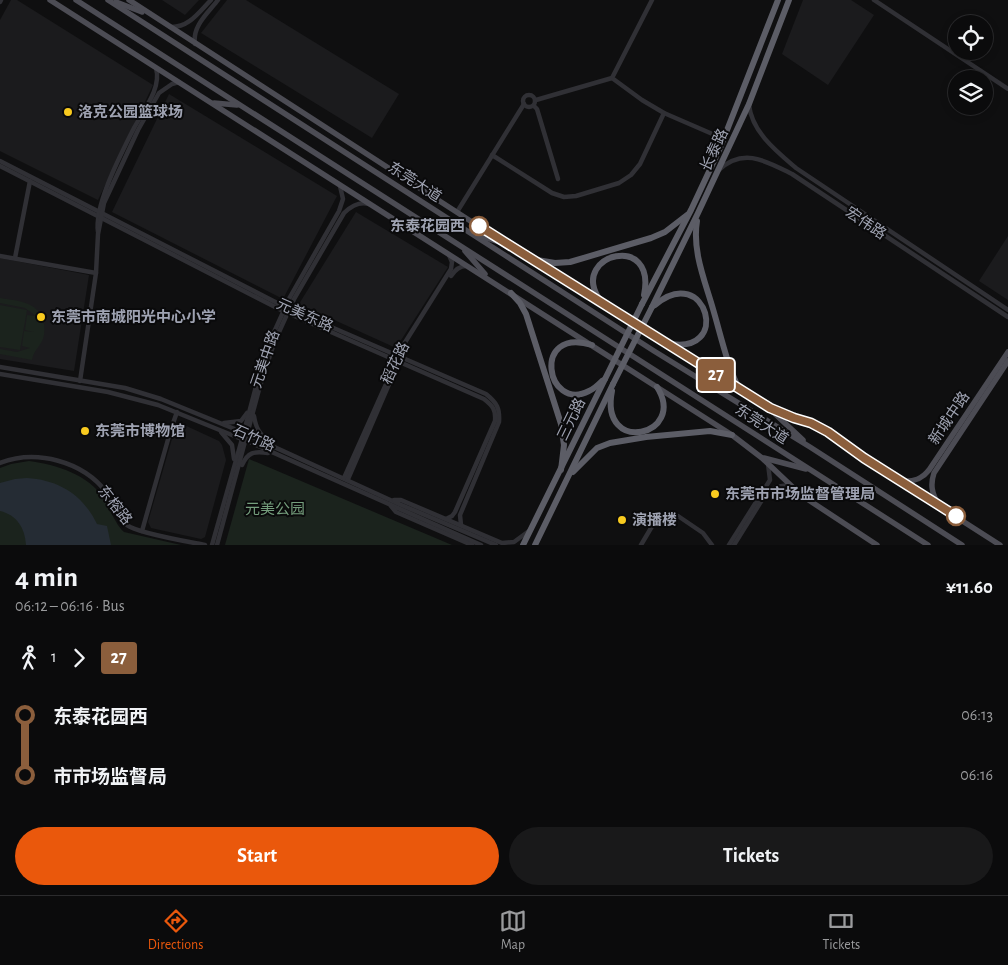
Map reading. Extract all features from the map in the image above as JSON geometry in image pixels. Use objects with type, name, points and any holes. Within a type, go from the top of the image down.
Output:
[{"type":"highway","name":"长泰路","points":[[642,304],[691,210],[724,139],[778,0]]},
{"type":"highway","name":"长泰路","points":[[652,307],[749,104],[789,0]]},
{"type":"highway","points":[[531,260],[555,263],[570,262],[651,238],[665,232],[691,210]]},
{"type":"highway","points":[[698,213],[696,227],[697,253],[726,356],[740,390]]},
{"type":"highway","points":[[608,308],[598,296],[594,284],[594,274],[599,265],[605,260],[618,255],[632,257],[641,264],[645,272],[647,282],[642,304]]},
{"type":"highway","points":[[511,293],[520,303],[526,314],[561,424],[564,445],[561,470]]},
{"type":"highway","points":[[652,307],[667,296],[682,293],[700,302],[706,314],[707,320],[704,332],[696,342],[678,346],[666,343]]},
{"type":"highway","name":"三元路","points":[[523,545],[642,304]]},
{"type":"highway","name":"三元路","points":[[535,545],[652,307]]},
{"type":"highway","points":[[592,345],[577,342],[560,348],[552,361],[552,377],[560,388],[573,394],[590,391],[605,379]]},
{"type":"highway","points":[[613,384],[611,403],[614,419],[618,425],[631,432],[652,429],[661,418],[664,402],[657,387]]},
{"type":"highway","points":[[568,476],[597,448],[610,443],[710,431],[732,435]]},
{"type":"main road","points":[[50,0],[732,435],[762,458],[807,500],[874,544]]},
{"type":"main road","name":"东莞大道","points":[[76,0],[928,545]]},
{"type":"main road","name":"东莞大道","points":[[108,0],[468,232],[962,545]]},
{"type":"main road","points":[[112,0],[154,17]]},
{"type":"main road","points":[[129,0],[531,260],[770,408],[819,427],[1000,545]]},
{"type":"main road","points":[[212,103],[238,105]]},
{"type":"main road","points":[[468,232],[506,244]]},
{"type":"main road","points":[[460,246],[490,280]]},
{"type":"main road","name":"新城中路","points":[[901,481],[908,482],[923,478],[1008,352]]},
{"type":"main road","name":"新城中路","points":[[939,506],[932,491],[931,482],[934,473],[1008,361]]},
{"type":"main road","points":[[770,408],[810,447]]},
{"type":"main road","points":[[762,458],[811,470]]},
{"type":"street","points":[[169,27],[178,27],[189,22],[211,0]]},
{"type":"street","points":[[195,44],[196,28],[218,0]]},
{"type":"street","points":[[536,100],[612,78],[652,0]]},
{"type":"street","points":[[874,0],[1008,89]]},
{"type":"street","points":[[100,216],[101,201],[134,128],[152,95],[157,78],[156,68]]},
{"type":"street","points":[[612,78],[664,113],[724,139]]},
{"type":"street","points":[[79,387],[96,272],[97,225],[104,203],[138,130],[159,93],[172,84],[179,82]]},
{"type":"street","points":[[457,212],[524,104],[524,98],[532,95],[536,100]]},
{"type":"street","points":[[534,106],[536,100]]},
{"type":"street","points":[[524,104],[528,108],[534,106]]},
{"type":"street","name":"宏伟路","points":[[749,104],[753,122],[760,133],[780,155],[796,168],[1008,310]]},
{"type":"street","points":[[534,106],[537,109],[558,179]]},
{"type":"street","points":[[492,155],[552,193],[564,197],[576,196],[619,183],[630,175],[640,164],[664,113]]},
{"type":"street","name":"宏伟路","points":[[718,171],[731,161],[749,158],[772,164],[792,174],[1008,317]]},
{"type":"street","name":"元美东路","points":[[0,161],[100,216]]},
{"type":"street","name":"元美东路","points":[[0,166],[286,310],[484,399],[495,409],[495,421],[455,512],[446,519]]},
{"type":"street","points":[[14,258],[30,181]]},
{"type":"street","name":"元美中路","points":[[217,545],[262,364],[286,310],[339,211],[343,199],[340,185]]},
{"type":"street","name":"元美中路","points":[[286,310],[344,213],[353,205],[360,203],[370,204]]},
{"type":"street","name":"稻花路","points":[[346,478],[404,344],[451,269],[451,258],[448,254]]},
{"type":"street","points":[[0,256],[96,272]]},
{"type":"street","name":"稻花路","points":[[398,359],[454,270],[468,266]]},
{"type":"street","name":"元美东路","points":[[398,359],[486,394],[499,406],[499,422],[460,514],[461,525]]},
{"type":"street","name":"石竹路","points":[[0,367],[80,380],[142,393],[181,406],[496,545]]},
{"type":"street","name":"石竹路","points":[[0,374],[140,399],[178,412],[481,545]]},
{"type":"street","points":[[220,422],[241,421],[252,407]]},
{"type":"street","points":[[252,407],[259,434],[277,448]]},
{"type":"street","points":[[142,531],[171,429],[178,412]]},
{"type":"street","points":[[218,429],[232,444],[236,469]]},
{"type":"street","points":[[236,469],[246,456],[253,452],[275,454]]},
{"type":"street","name":"东榕路","points":[[0,463],[17,458],[33,457],[54,460],[72,466],[90,477],[106,491],[127,525],[142,531],[204,545]]},
{"type":"street","points":[[729,545],[770,480],[767,463]]},
{"type":"street","name":"元美中路","points":[[212,545],[236,469]]},
{"type":"street","points":[[734,545],[768,492],[776,487],[789,485]]},
{"type":"street","points":[[392,500],[401,500],[503,544],[519,540],[530,530]]},
{"type":"street","points":[[390,506],[396,512],[472,545]]},
{"type":"street","points":[[641,545],[654,522],[678,516],[702,533],[712,545]]},
{"type":"street","points":[[540,545],[542,530]]},
{"type":"shaded area","points":[[11,0],[17,0],[153,85],[98,200],[0,151],[0,20]]},
{"type":"shaded area","points":[[162,0],[199,0],[185,15]]},
{"type":"shaded area","points":[[227,0],[246,0],[399,94],[372,138],[201,33]]},
{"type":"shaded area","points":[[803,0],[851,0],[874,15],[828,85],[782,54]]},
{"type":"shaded area","points":[[169,94],[337,196],[283,299],[112,212]]},
{"type":"shaded area","points":[[356,212],[448,267],[396,348],[299,304]]},
{"type":"shaded area","points":[[1008,236],[1008,300],[979,281]]},
{"type":"shaded area","name":"东莞市南城阳光中心小学","points":[[0,258],[89,275],[74,371],[0,359]]},
{"type":"shaded area","points":[[180,423],[219,441],[226,460],[205,537],[201,539],[151,528],[148,522],[176,425]]},
{"type":"shaded area","points":[[27,478],[39,479],[60,486],[77,497],[85,505],[97,524],[107,526],[111,545],[26,545],[24,533],[19,523],[11,516],[0,511],[0,483]]},
{"type":"green space","points":[[0,298],[31,305],[40,314],[44,325],[44,334],[32,360],[0,354],[0,349],[17,352],[30,348],[22,346],[24,331],[34,332],[25,330],[27,315],[36,316],[25,308],[0,303]]},
{"type":"green space","points":[[0,305],[27,310],[20,350],[0,347]]},
{"type":"green space","name":"元美公园","points":[[249,459],[452,545],[225,545]]},
{"type":"green space","points":[[29,461],[61,468],[81,477],[97,490],[124,532],[181,545],[0,545],[0,468]]},
{"type":"bus line","name":"27","points":[[479,226],[618,315],[670,345],[770,408],[811,423],[828,432],[864,458],[956,516]]},
{"type":"place","name":"洛克公园篮球场","points":[[68,112]]},
{"type":"place","name":"东泰花园西","points":[[479,226]]},
{"type":"place","name":"东莞市南城阳光中心小学","points":[[41,317]]},
{"type":"place","name":"东莞市博物馆","points":[[85,431]]},
{"type":"place","name":"东莞市市场监督管理局","points":[[715,494]]},
{"type":"place","name":"演播楼","points":[[622,520]]}]
